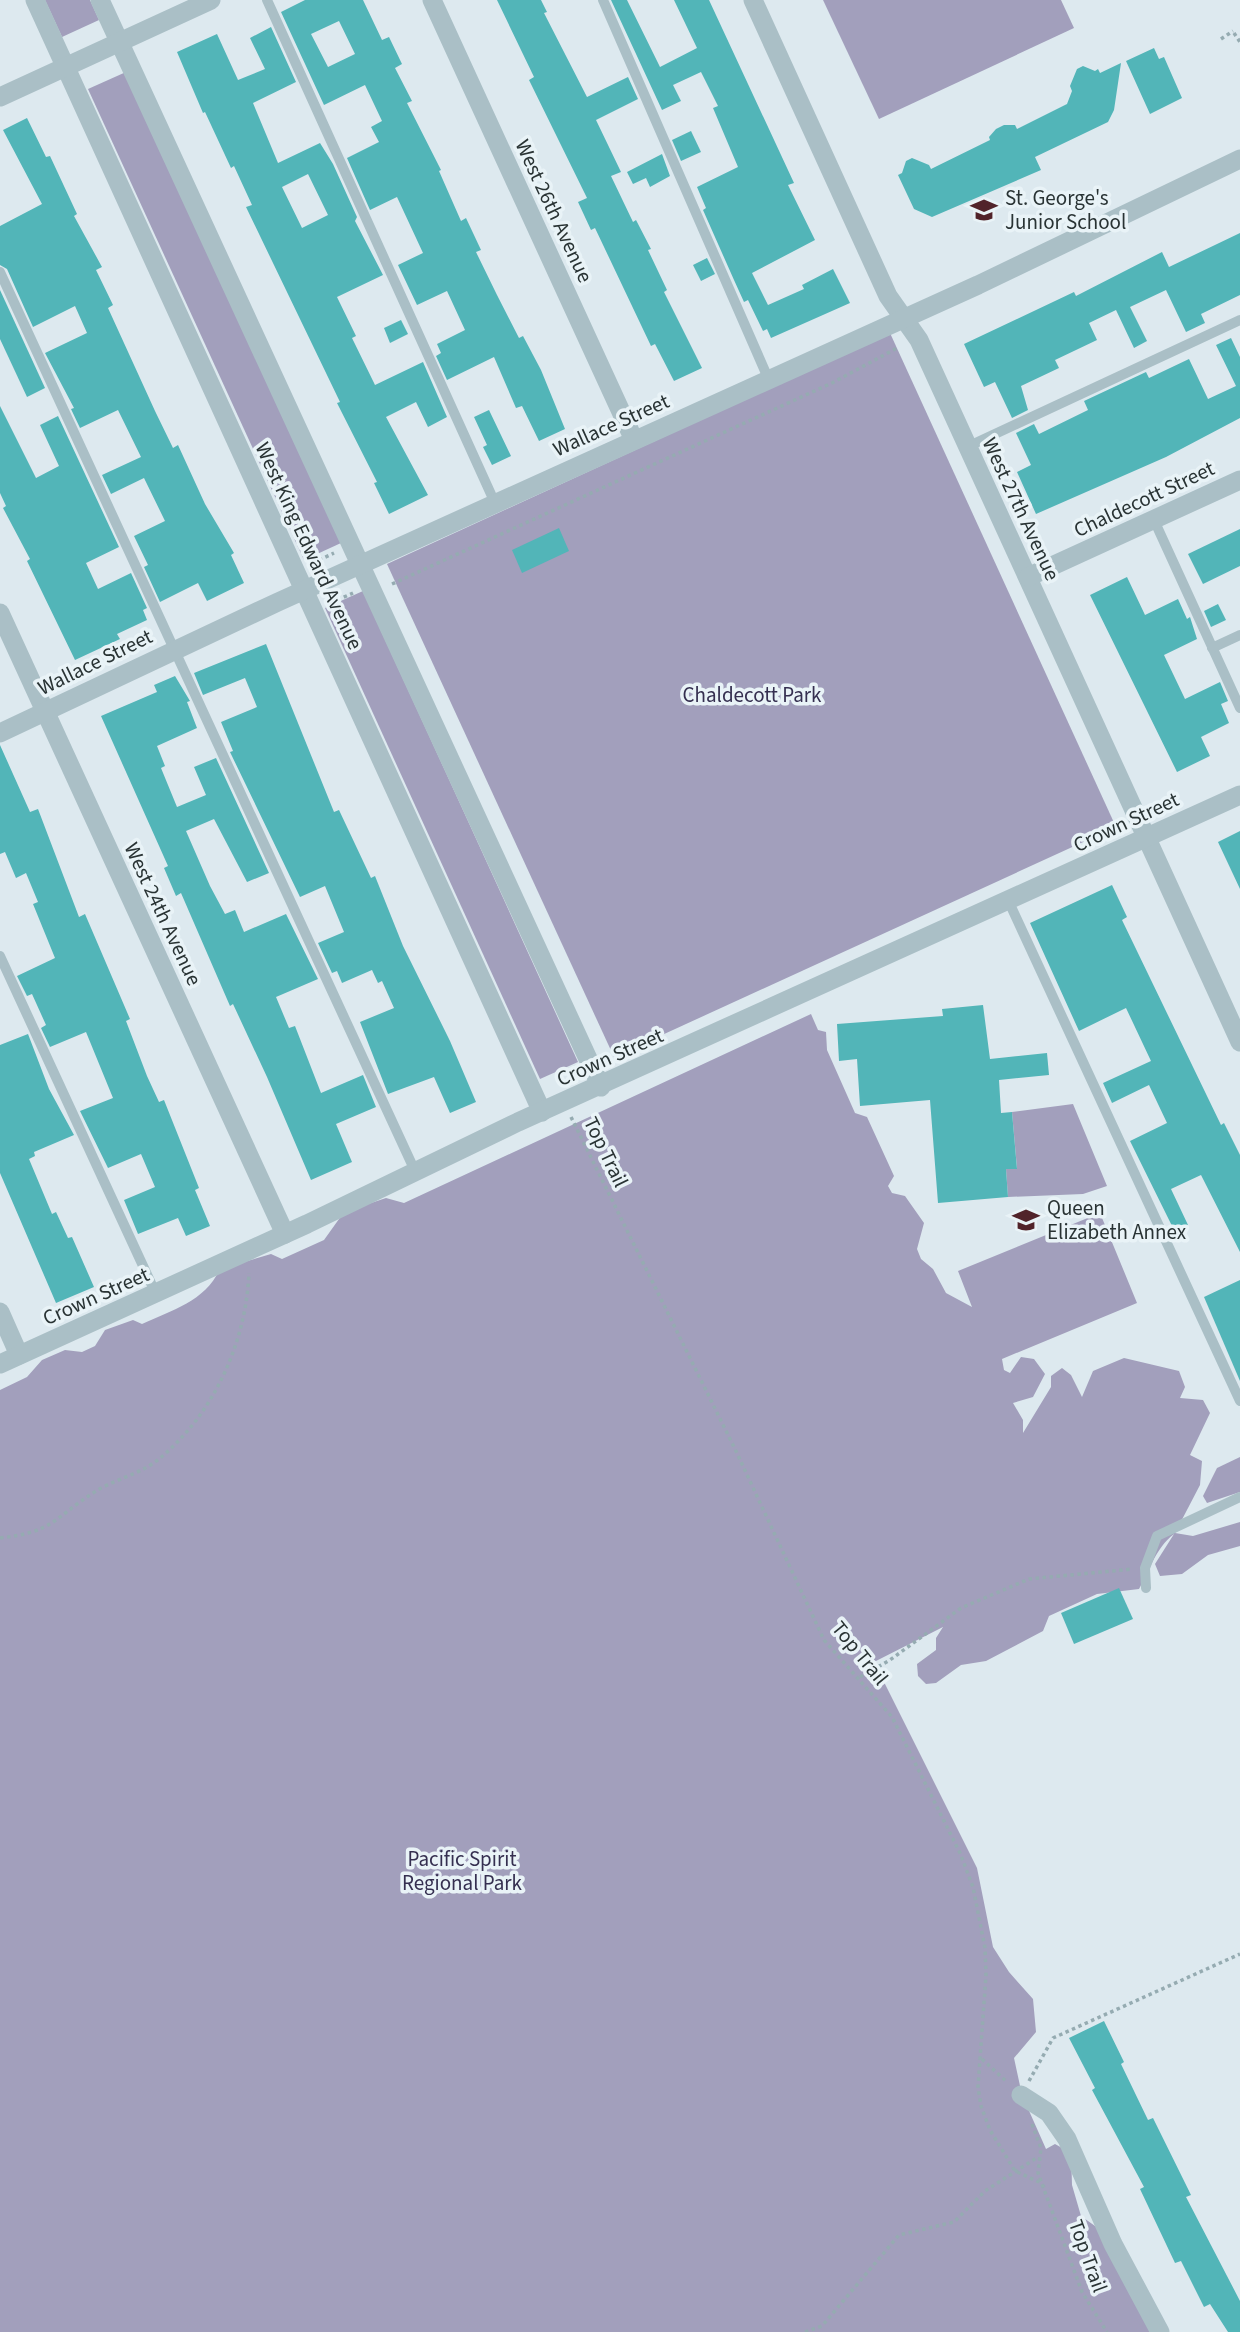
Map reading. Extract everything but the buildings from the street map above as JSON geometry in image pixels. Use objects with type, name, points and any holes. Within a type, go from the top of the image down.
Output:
[{"type":"street","name":"West King Edward Avenue","points":[[34,0],[542,1112]]},
{"type":"street","name":"West King Edward Avenue","points":[[100,0],[601,1087]]},
{"type":"street","points":[[0,97],[211,0]]},
{"type":"street","name":"West 26th Avenue","points":[[432,0],[634,440]]},
{"type":"street","name":"West 27th Avenue","points":[[753,0],[888,296],[919,340],[1240,1042]]},
{"type":"street","name":"Wallace Street","points":[[0,733],[175,649],[905,318],[1240,159]]},
{"type":"street","name":"Chaldecott Street","points":[[1028,577],[1240,480]]},
{"type":"street","name":"West 24th Avenue","points":[[0,613],[285,1234]]},
{"type":"street","name":"Crown Street","points":[[0,1364],[156,1294],[542,1112],[1240,795]]},
{"type":"street","points":[[0,1312],[19,1355]]},
{"type":"street","points":[[1021,2095],[1049,2113],[1067,2139],[1113,2244],[1160,2332]]},
{"type":"lane","points":[[267,0],[495,503]]},
{"type":"lane","points":[[603,0],[768,378]]},
{"type":"lane","points":[[0,272],[415,1171]]},
{"type":"lane","points":[[968,447],[1240,320]]},
{"type":"lane","points":[[1154,520],[1240,708]]},
{"type":"lane","points":[[1212,648],[1240,635]]},
{"type":"lane","points":[[1008,901],[1240,1401]]},
{"type":"lane","points":[[0,956],[156,1294]]},
{"type":"lane","points":[[1146,1588],[1145,1569],[1157,1536],[1240,1497]]},
{"type":"path","points":[[1222,39],[1233,32],[1240,42]]},
{"type":"path","points":[[392,584],[832,383],[899,347]]},
{"type":"path","points":[[317,561],[342,549]]},
{"type":"path","points":[[323,607],[361,590]]},
{"type":"path","name":"Top Trail","points":[[564,1102],[736,1448],[824,1640],[860,1677],[892,1717],[922,1772],[973,1887],[985,1948],[986,1975],[978,2087],[981,2106],[990,2130],[1015,2171],[1039,2182],[1045,2189]]},
{"type":"path","points":[[0,1538],[36,1532],[57,1522],[96,1490],[127,1479],[159,1459],[195,1423],[230,1362],[248,1300],[249,1273]]},
{"type":"path","points":[[860,1677],[890,1660],[961,1608],[1029,1579],[1145,1569]]},
{"type":"path","points":[[981,2059],[1021,2095],[1053,2038],[1240,1954]]},
{"type":"path","name":"Top Trail","points":[[1021,2095],[1041,2148],[1038,2173],[1082,2292],[1107,2332]]},
{"type":"path","points":[[805,2332],[822,2326],[899,2235],[954,2222],[985,2192],[1038,2157]]},
{"type":"green space","points":[[45,0],[90,0],[99,20],[62,37]]},
{"type":"green space","points":[[823,0],[1061,0],[1074,28],[879,119]]},
{"type":"green space","points":[[126,72],[341,543],[304,560],[88,89]]},
{"type":"green space","name":"Chaldecott Park","points":[[890,333],[1116,827],[614,1057],[387,564]]},
{"type":"green space","points":[[363,591],[578,1062],[540,1079],[325,608]]},
{"type":"green space","name":"Pacific Spirit Regional Park","points":[[811,1014],[818,1030],[826,1032],[827,1050],[855,1113],[867,1117],[894,1176],[888,1186],[892,1193],[905,1196],[924,1223],[917,1249],[921,1259],[933,1269],[946,1293],[972,1307],[958,1271],[1100,1213],[1137,1303],[1002,1359],[1004,1370],[1010,1373],[1021,1357],[1034,1359],[1045,1374],[1033,1397],[1013,1403],[1023,1420],[1023,1433],[1051,1387],[1051,1376],[1062,1368],[1071,1375],[1082,1397],[1093,1371],[1124,1358],[1179,1371],[1185,1387],[1180,1398],[1203,1400],[1210,1413],[1190,1455],[1202,1461],[1200,1485],[1175,1533],[1193,1536],[1240,1522],[1240,1546],[1208,1555],[1182,1574],[1160,1576],[1155,1564],[1174,1534],[1158,1552],[1139,1589],[1097,1594],[1049,1616],[1043,1631],[986,1661],[961,1665],[936,1683],[926,1684],[918,1676],[917,1664],[936,1650],[936,1638],[943,1627],[874,1662],[977,1868],[993,1947],[1009,1972],[1033,1999],[1036,2032],[1014,2058],[1022,2095],[1046,2149],[1055,2144],[1071,2153],[1072,2185],[1081,2216],[1102,2231],[1150,2332],[0,2332],[0,1390],[27,1377],[42,1360],[65,1350],[82,1352],[95,1346],[105,1330],[133,1320],[142,1324],[187,1303],[206,1289],[220,1269],[271,1254],[282,1259],[324,1240],[344,1212],[386,1198],[404,1203]]},
{"type":"green space","points":[[1073,1104],[1107,1186],[1083,1194],[1008,1197],[1006,1169],[1017,1168],[1012,1112]]},
{"type":"green space","points":[[1240,1457],[1240,1492],[1207,1503],[1203,1496],[1217,1468]]},
{"type":"place","name":"St. George's Junior School","points":[[984,210]]},
{"type":"place","name":"Queen Elizabeth Annex","points":[[1026,1220]]}]
